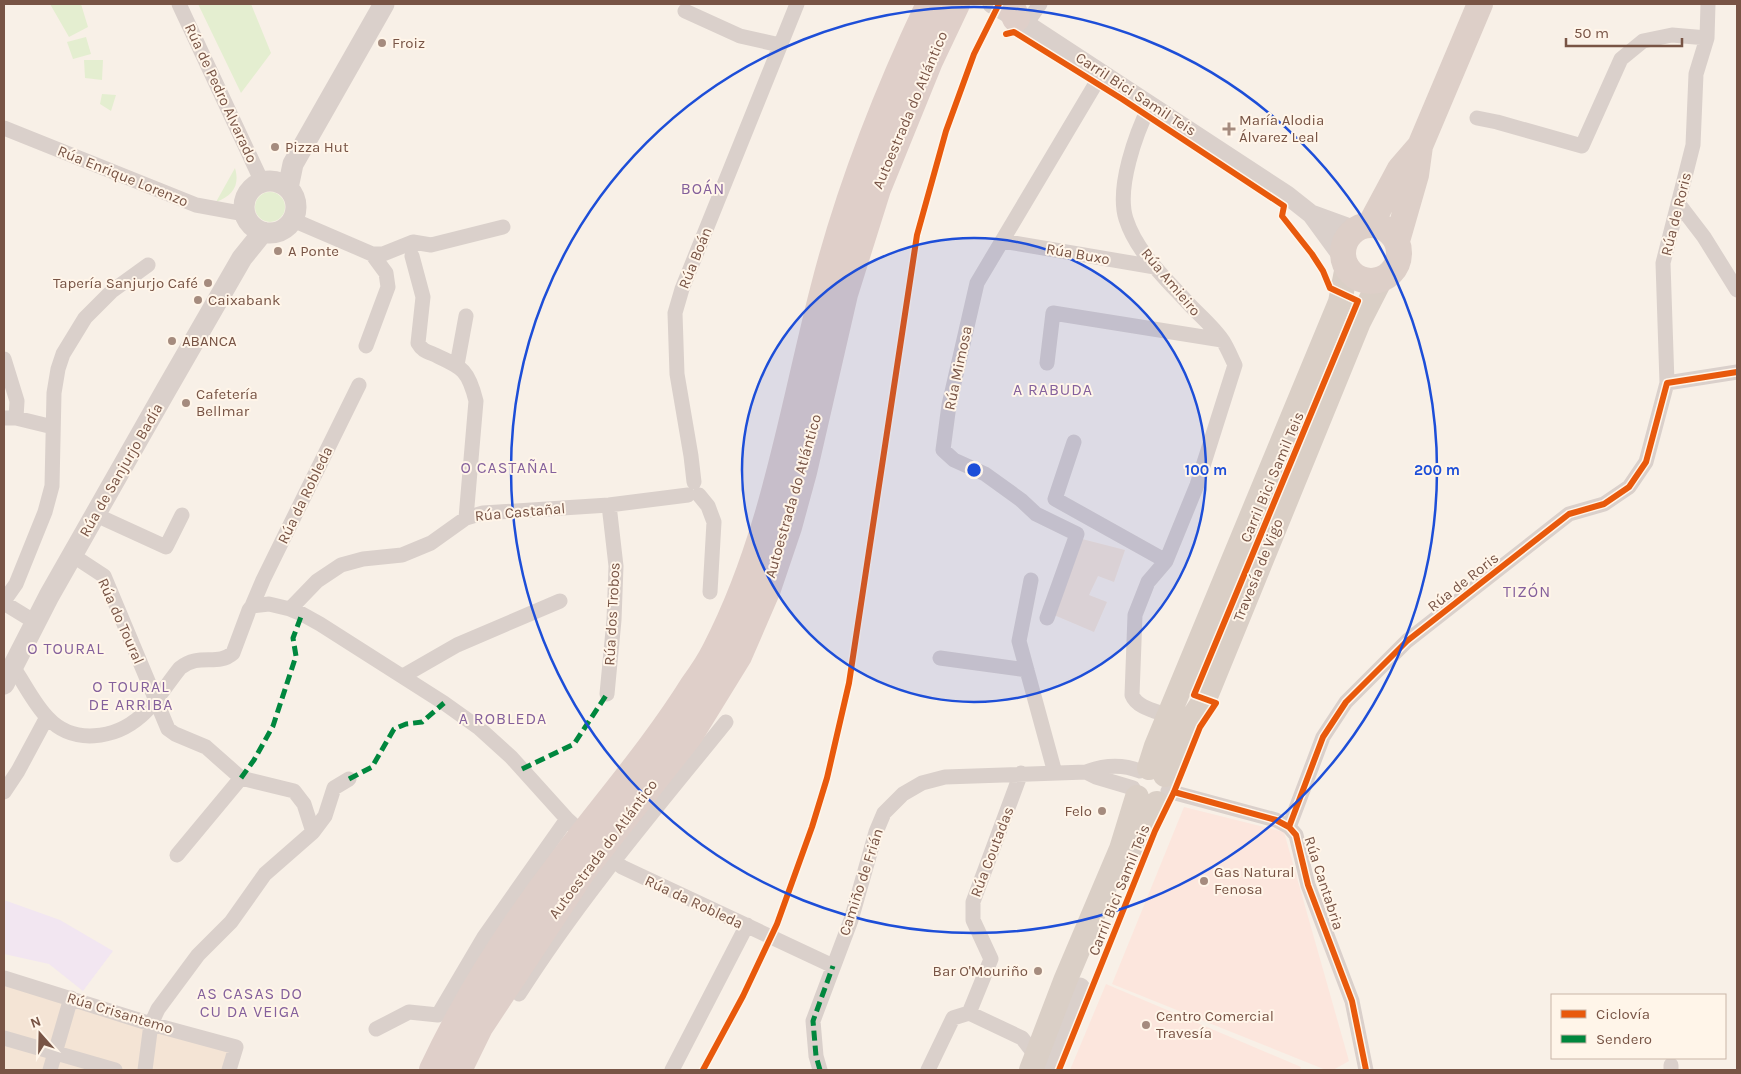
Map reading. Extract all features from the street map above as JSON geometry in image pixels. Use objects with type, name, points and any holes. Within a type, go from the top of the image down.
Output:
[{"type":"highway","name":"Autoestrada do Atlántico","points":[[617,810],[716,651],[746,584],[767,522],[825,286],[853,193],[885,106],[930,4]]},
{"type":"highway","name":"Autoestrada do Atlántico","points":[[432,1070],[474,993],[515,926],[573,865],[617,810],[690,734],[738,656],[767,590],[793,509],[844,294],[876,189],[929,61],[956,4]]},
{"type":"highway","points":[[1397,242],[1416,175],[1420,146],[1480,4]]},
{"type":"highway","points":[[1362,228],[1386,229],[1397,242],[1399,250],[1395,268],[1381,279],[1373,281],[1358,278],[1345,262],[1344,250],[1346,241],[1362,228],[1400,169],[1420,146]]},
{"type":"highway","name":"Autoestrada do Atlántico","points":[[458,1070],[479,1027],[573,865]]},
{"type":"main road","points":[[252,223],[271,234],[280,232],[288,227],[293,220],[296,212],[296,203],[274,184],[293,164],[384,4]]},
{"type":"main road","name":"Rúa de Sanjurjo Badía","points":[[9,676],[35,622],[72,555],[242,258],[252,223],[244,206],[245,198],[249,191],[274,184]]},
{"type":"main road","name":"Travesía de Vigo","points":[[1150,785],[1169,716],[1337,309],[1342,294],[1345,262]]},
{"type":"main road","name":"Travesía de Vigo","points":[[1035,1064],[1073,985],[1121,849],[1150,785],[1205,699],[1356,331],[1381,279]]},
{"type":"main road","points":[[1050,1070],[1073,985]]},
{"type":"main road","points":[[1023,1070],[1035,1064]]},
{"type":"street","name":"Rúa de Pedro Alvarado","points":[[179,4],[274,184]]},
{"type":"street","name":"Rúa Boán","points":[[710,592],[714,522],[708,506],[694,491],[691,456],[677,374],[675,313],[682,289],[797,4]]},
{"type":"street","points":[[992,4],[1017,15],[1102,74],[1268,182],[1311,214],[1345,262]]},
{"type":"street","points":[[1017,15],[1040,4]]},
{"type":"street","name":"Rúa de Roris","points":[[1289,827],[1323,737],[1346,702],[1407,641],[1569,514],[1604,504],[1629,487],[1646,462],[1668,383],[1663,263],[1693,144],[1696,74],[1707,38],[1708,4]]},
{"type":"street","points":[[684,11],[740,36],[780,45]]},
{"type":"street","points":[[1477,118],[1582,146],[1621,59],[1643,41],[1672,35],[1707,38]]},
{"type":"street","name":"Rúa Mimosa","points":[[1047,618],[1077,534],[1036,514],[1021,500],[985,474],[954,460],[943,450],[949,405],[977,283],[1102,74]]},
{"type":"street","name":"Rúa Amieiro","points":[[1150,105],[1131,150],[1123,201],[1126,219],[1155,267],[1222,340],[1235,365],[1197,485],[1166,561],[1148,582],[1135,615],[1131,689],[1134,701],[1169,716]]},
{"type":"street","name":"Rúa Enrique Lorenzo","points":[[4,128],[196,205],[252,223]]},
{"type":"street","points":[[1678,203],[1704,236],[1737,290]]},
{"type":"street","points":[[1311,214],[1362,228]]},
{"type":"street","points":[[293,220],[372,254],[383,254],[413,242],[431,244],[503,227]]},
{"type":"street","name":"Rúa Buxo","points":[[1002,241],[1155,267]]},
{"type":"street","points":[[366,346],[388,287],[386,273],[372,254]]},
{"type":"street","points":[[412,256],[423,296],[418,342],[421,349],[464,370],[472,383],[476,401],[466,518]]},
{"type":"street","points":[[35,622],[4,602],[16,584],[45,512],[52,486],[52,427],[54,393],[58,369],[63,354],[85,318],[112,291],[148,265]]},
{"type":"street","name":"Rúa Amieiro","points":[[1047,363],[1053,313],[1222,340]]},
{"type":"street","points":[[457,365],[466,316]]},
{"type":"street","points":[[4,358],[17,401],[10,418],[52,427]]},
{"type":"street","points":[[1668,383],[1737,372]]},
{"type":"street","name":"Rúa da Robleda","points":[[9,676],[47,717],[64,730],[77,735],[103,735],[129,724],[147,710],[180,668],[187,663],[195,660],[222,659],[233,654],[249,610],[263,580],[359,385]]},
{"type":"street","points":[[1074,442],[1055,498],[1166,561]]},
{"type":"street","name":"Rúa Castañal","points":[[290,609],[317,581],[341,564],[363,559],[402,555],[431,543],[466,518],[483,513],[609,505],[694,491]]},
{"type":"street","name":"Rúa dos Trobos","points":[[607,694],[614,620],[616,566],[609,505]]},
{"type":"street","points":[[96,515],[166,547],[182,515]]},
{"type":"street","name":"Rúa do Toural","points":[[72,555],[104,576],[154,700],[168,729],[175,734],[206,747],[241,778]]},
{"type":"street","points":[[1031,580],[1019,641],[1055,773]]},
{"type":"street","points":[[403,676],[457,645],[560,601]]},
{"type":"street","name":"Rúa da Robleda","points":[[252,606],[269,604],[290,609],[320,624],[444,703],[479,728],[511,757],[567,819],[614,861],[631,873],[833,966]]},
{"type":"street","points":[[940,658],[1027,670]]},
{"type":"street","points":[[4,792],[18,771],[47,717]]},
{"type":"street","points":[[519,994],[548,947],[614,861],[726,722]]},
{"type":"street","name":"Camiño de Frián","points":[[820,1070],[816,1056],[813,1021],[851,920],[876,832],[884,813],[903,794],[922,783],[945,777],[1086,772],[1096,768],[1118,766],[1126,766],[1150,785]]},
{"type":"street","name":"Rúa Coutadas","points":[[969,1013],[991,958],[972,920],[973,902],[1021,773]]},
{"type":"street","points":[[177,855],[241,778],[294,791],[304,804],[313,832]]},
{"type":"street","points":[[145,1070],[151,1024],[158,1009],[198,955],[231,922],[266,874],[313,832],[325,816],[334,788],[349,779]]},
{"type":"street","name":"Rúa Cantabria","points":[[1150,785],[1276,820],[1289,827],[1296,835],[1308,885],[1352,1001],[1366,1070]]},
{"type":"street","points":[[376,1029],[409,1012],[438,1015],[484,938],[567,819]]},
{"type":"street","points":[[672,1070],[747,926]]},
{"type":"street","name":"Rúa Crisantemo","points":[[4,978],[151,1024],[236,1047],[229,1070]]},
{"type":"street","points":[[50,1070],[71,998]]},
{"type":"street","points":[[928,1070],[953,1018],[969,1013],[1022,1038],[1035,1064]]},
{"type":"street","points":[[4,1038],[115,1070]]},
{"type":"shaded area","points":[[1082,539],[1125,550],[1114,582],[1098,576],[1089,595],[1107,602],[1094,632],[1054,615]]},
{"type":"shaded area","name":"Gas Natural Fenosa","points":[[1184,807],[1284,832],[1349,1061],[1333,1070],[1326,1070],[1112,984]]},
{"type":"shaded area","points":[[4,900],[60,920],[113,951],[83,991],[49,964],[4,954]]},
{"type":"shaded area","points":[[4,978],[236,1047],[229,1070],[4,1070]]},
{"type":"shaded area","name":"Centro Comercial Travesía","points":[[1106,984],[1301,1067],[1300,1070],[1070,1070]]},
{"type":"green space","points":[[50,4],[81,4],[88,27],[69,37]]},
{"type":"green space","points":[[198,4],[251,4],[271,53],[241,93]]},
{"type":"green space","points":[[86,37],[91,54],[73,59],[67,42]]},
{"type":"green space","points":[[84,60],[103,60],[102,80],[85,78]]},
{"type":"green space","points":[[102,94],[116,95],[111,111],[100,104]]},
{"type":"green space","points":[[235,168],[237,180],[234,189],[227,197],[216,202]]},
{"type":"green space","points":[[270,192],[281,196],[285,207],[281,218],[270,222],[259,218],[255,207],[259,196]]},
{"type":"marked path","points":[[241,778],[254,760],[273,726],[296,656],[293,638],[302,614]]},
{"type":"marked path","points":[[522,769],[574,744],[607,694]]},
{"type":"marked path","points":[[349,779],[372,767],[394,729],[406,724],[422,722],[444,703]]},
{"type":"marked path","points":[[820,1070],[816,1056],[813,1021],[833,966]]},
{"type":"cycle path","points":[[703,1070],[743,996],[777,924],[812,827],[827,778],[849,683],[917,235],[946,131],[974,54],[999,4]]},
{"type":"cycle path","name":"Carril Bici Samil Teis","points":[[1006,34],[1014,32],[1122,99],[1284,206],[1282,216],[1312,254],[1323,271],[1330,288],[1358,301],[1194,695],[1216,703],[1200,727],[1174,792],[1155,831],[1059,1070]]},
{"type":"cycle path","points":[[1289,827],[1323,737],[1346,702],[1407,641],[1569,514],[1604,504],[1629,487],[1646,462],[1667,383],[1737,372]]},
{"type":"cycle path","points":[[1174,792],[1276,820],[1289,827],[1296,835],[1308,885],[1352,1001],[1366,1070]]},
{"type":"place","name":"Froiz","points":[[382,43]]},
{"type":"place","name":"María Alodia Álvarez Leal","points":[[1229,129]]},
{"type":"place","name":"Pizza Hut","points":[[275,147]]},
{"type":"place","name":"A Ponte","points":[[278,251]]},
{"type":"place","name":"Tapería Sanjurjo Café","points":[[208,283]]},
{"type":"place","name":"Caixabank","points":[[198,300]]},
{"type":"place","name":"ABANCA","points":[[172,341]]},
{"type":"place","name":"Cafetería Bellmar","points":[[186,403]]},
{"type":"place","name":"Felo","points":[[1102,811]]},
{"type":"place","name":"Gas Natural Fenosa","points":[[1204,881]]},
{"type":"place","name":"Bar O'Mouriño","points":[[1038,971]]},
{"type":"place","name":"Centro Comercial Travesía","points":[[1146,1025]]},
{"type":"district","name":"BOÁN","points":[[703,188]]},
{"type":"district","name":"A RABUDA","points":[[1053,389]]},
{"type":"district","name":"O CASTAÑAL","points":[[509,467]]},
{"type":"district","name":"TIZÓN","points":[[1527,591]]},
{"type":"district","name":"O TOURAL","points":[[66,648]]},
{"type":"district","name":"O TOURAL DE ARRIBA","points":[[131,695]]},
{"type":"district","name":"A ROBLEDA","points":[[503,718]]},
{"type":"district","name":"AS CASAS DO CU DA VEIGA","points":[[250,1002]]}]
